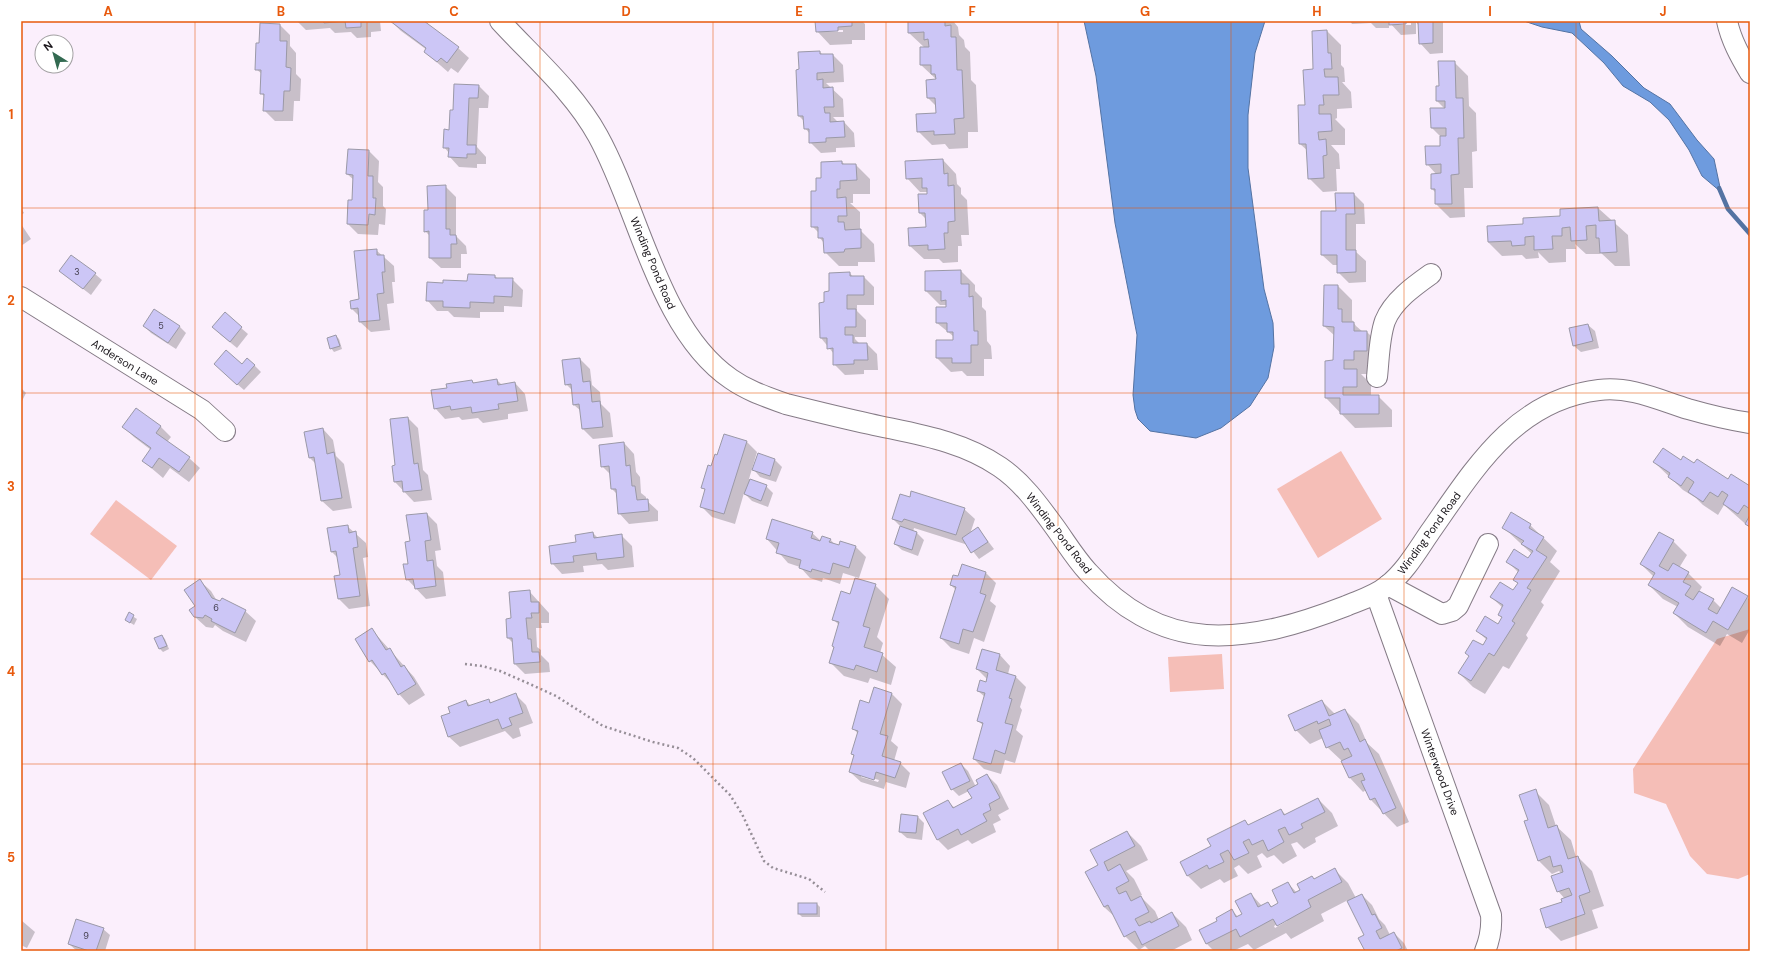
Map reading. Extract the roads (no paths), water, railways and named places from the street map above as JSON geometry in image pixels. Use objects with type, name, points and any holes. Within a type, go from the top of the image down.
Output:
[{"type":"street","name":"Winding Pond Road","points":[[500,21],[565,90],[582,111],[597,134],[620,181],[668,302],[695,346],[714,366],[730,379],[749,390],[786,404],[937,438],[957,444],[999,466],[1017,480],[1032,497],[1087,572],[1127,608],[1142,617],[1161,625],[1203,635],[1225,636],[1253,634],[1288,626],[1324,614],[1382,590],[1412,559],[1452,501],[1502,438],[1531,413],[1561,398],[1602,389],[1620,389],[1647,395],[1718,417],[1750,423]]},
{"type":"street","points":[[1727,21],[1729,31],[1741,58],[1750,72]]},
{"type":"street","points":[[1377,377],[1385,321],[1394,306],[1408,292],[1431,274]]},
{"type":"street","name":"Anderson Lane","points":[[21,297],[202,410],[225,431]]},
{"type":"street","points":[[1382,590],[1442,614],[1452,612],[1458,606],[1488,544]]},
{"type":"street","name":"Winterwood Drive","points":[[1382,590],[1488,908],[1492,927],[1485,951]]},
{"type":"water","points":[[1084,21],[1265,21],[1255,53],[1248,115],[1248,168],[1264,289],[1273,323],[1274,347],[1268,378],[1250,406],[1221,428],[1196,438],[1150,431],[1138,419],[1135,410],[1133,395],[1137,335],[1115,223],[1096,76]]},
{"type":"water","points":[[1524,21],[1579,21],[1581,29],[1612,56],[1644,88],[1670,104],[1697,140],[1714,159],[1721,192],[1702,176],[1689,150],[1669,120],[1650,102],[1623,86],[1604,63],[1572,33],[1542,27]]},
{"type":"waterway","points":[[1719,188],[1728,209],[1750,234]]}]
